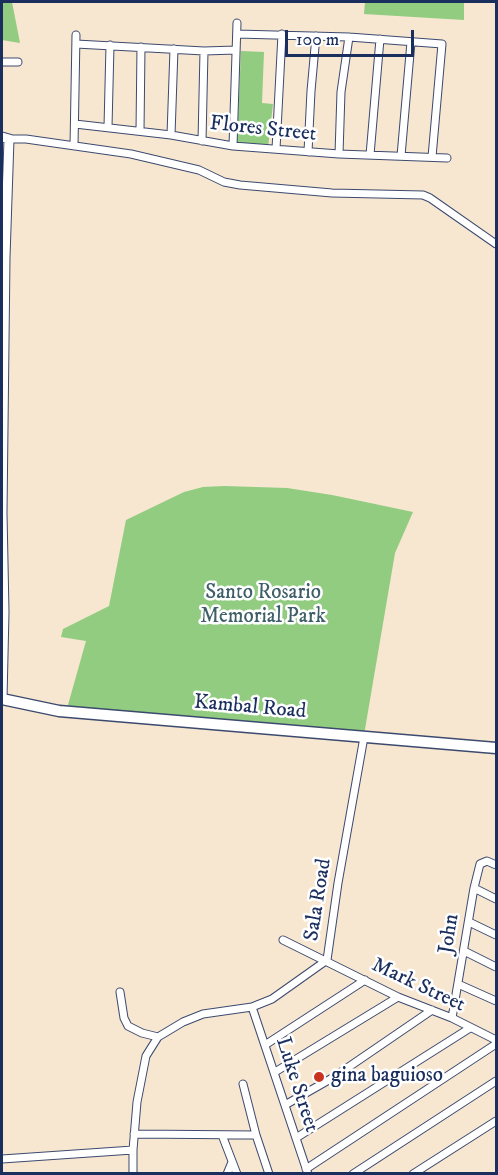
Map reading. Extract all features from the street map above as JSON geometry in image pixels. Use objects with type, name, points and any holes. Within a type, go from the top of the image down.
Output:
[{"type":"main road","name":"Kambal Road","points":[[2,699],[59,711],[496,748]]},
{"type":"street","points":[[233,146],[237,23]]},
{"type":"street","points":[[237,34],[349,37],[442,45],[432,156]]},
{"type":"street","points":[[276,149],[282,34]]},
{"type":"street","points":[[74,146],[76,35]]},
{"type":"street","points":[[308,152],[316,36]]},
{"type":"street","points":[[339,154],[341,92],[349,37]]},
{"type":"street","points":[[370,155],[380,39]]},
{"type":"street","points":[[401,156],[411,42]]},
{"type":"street","points":[[76,44],[204,51],[236,50]]},
{"type":"street","points":[[108,127],[110,45]]},
{"type":"street","points":[[140,131],[141,47]]},
{"type":"street","points":[[171,135],[174,49]]},
{"type":"street","points":[[202,141],[204,51]]},
{"type":"street","points":[[2,62],[18,62]]},
{"type":"street","name":"Flores Street","points":[[75,124],[171,135],[233,146],[339,154],[447,158]]},
{"type":"street","points":[[2,699],[5,138],[131,154],[199,170],[224,182],[240,185],[332,193],[423,195],[496,244]]},
{"type":"street","name":"Sala Road","points":[[158,1036],[203,1014],[252,1007],[272,999],[327,960],[364,737]]},
{"type":"street","name":"John","points":[[452,1018],[480,864],[487,861],[496,865]]},
{"type":"street","points":[[474,888],[496,899]]},
{"type":"street","points":[[469,922],[496,935]]},
{"type":"street","name":"Mark Street","points":[[283,940],[398,996],[452,1018],[496,1042]]},
{"type":"street","points":[[464,951],[496,967]]},
{"type":"street","points":[[265,1045],[365,980]]},
{"type":"street","points":[[458,984],[496,1001]]},
{"type":"street","points":[[120,992],[126,1023],[134,1030],[158,1036],[146,1056],[137,1102],[133,1173]]},
{"type":"street","points":[[275,1072],[398,996]]},
{"type":"street","name":"Luke Street","points":[[252,1007],[307,1171]]},
{"type":"street","points":[[285,1105],[334,1077],[432,1010]]},
{"type":"street","points":[[296,1138],[470,1028]]},
{"type":"street","points":[[307,1171],[496,1042]]},
{"type":"street","points":[[353,1173],[496,1081]]},
{"type":"street","points":[[243,1084],[256,1135],[269,1173]]},
{"type":"street","points":[[413,1173],[496,1120]]},
{"type":"street","points":[[134,1134],[256,1135]]},
{"type":"street","points":[[222,1135],[237,1173]]},
{"type":"street","points":[[2,1159],[133,1150]]},
{"type":"street","points":[[227,1173],[232,1162]]},
{"type":"green space","points":[[2,2],[12,2],[20,43],[2,40]]},
{"type":"green space","points":[[365,2],[464,2],[464,20],[364,14]]},
{"type":"green space","points":[[241,51],[264,52],[262,103],[273,104],[268,148],[237,143]]},
{"type":"green space","name":"Santo Rosario Memorial Park","points":[[203,487],[287,488],[413,512],[395,553],[364,735],[66,712],[86,641],[61,637],[63,629],[109,606],[126,520],[184,492]]},
{"type":"place","name":"gina baguioso","points":[[319,1077]]}]
